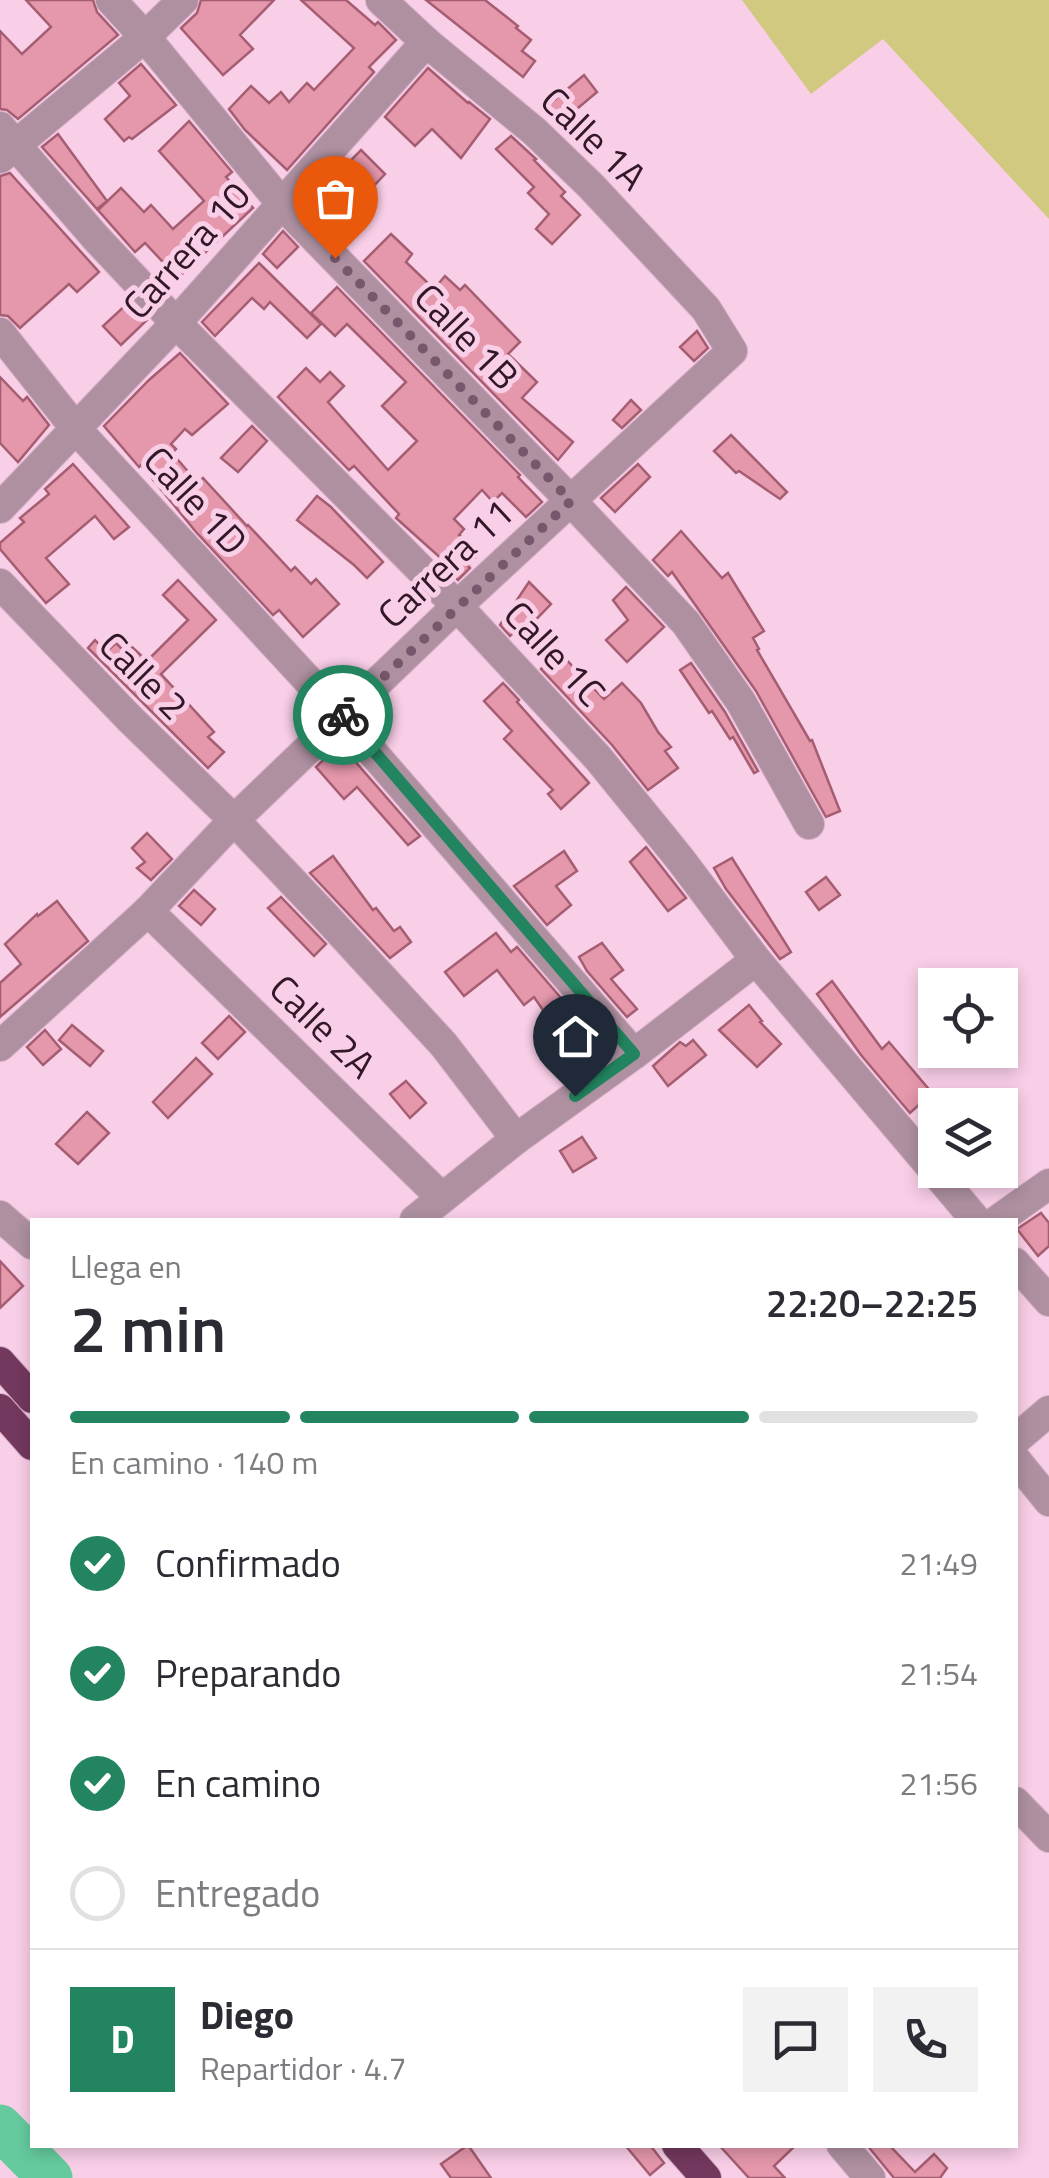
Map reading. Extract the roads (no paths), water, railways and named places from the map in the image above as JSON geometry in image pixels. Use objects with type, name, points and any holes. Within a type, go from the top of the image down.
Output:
[{"type":"highway","points":[[0,1362],[30,1396]]},
{"type":"highway","points":[[0,1408],[30,1443]]},
{"type":"highway","points":[[679,2148],[706,2178]]},
{"type":"street","name":"Calle 1B","points":[[111,0],[282,204],[686,622],[742,702],[809,824]]},
{"type":"street","points":[[6,144],[145,37],[183,0]]},
{"type":"street","name":"Calle 1A","points":[[381,0],[591,186],[706,309],[732,351]]},
{"type":"street","name":"Carrera 10","points":[[0,508],[176,323],[426,42]]},
{"type":"street","name":"Calle 1C","points":[[6,144],[176,323],[457,606],[598,758],[756,960],[974,1218]]},
{"type":"street","name":"Calle 1D","points":[[0,333],[76,429],[342,716],[634,1054]]},
{"type":"street","name":"Carrera 11","points":[[0,1046],[148,911],[234,820],[457,606],[732,351]]},
{"type":"street","name":"Calle 2","points":[[0,584],[130,720],[234,820],[444,1045],[516,1139]]},
{"type":"street","name":"Calle 2A","points":[[148,911],[442,1198]]},
{"type":"street","points":[[417,1218],[516,1139],[756,960]]},
{"type":"street","points":[[1001,1218],[1049,1184]]},
{"type":"street","points":[[0,1216],[30,1242]]},
{"type":"street","points":[[1018,1266],[1049,1300]]},
{"type":"street","points":[[1018,1437],[1049,1411]]},
{"type":"street","points":[[1018,1463],[1049,1501]]},
{"type":"street","points":[[1018,1805],[1049,1837]]},
{"type":"street","points":[[845,2148],[870,2178]]},
{"type":"waterway","points":[[0,2127],[50,2178]]}]
